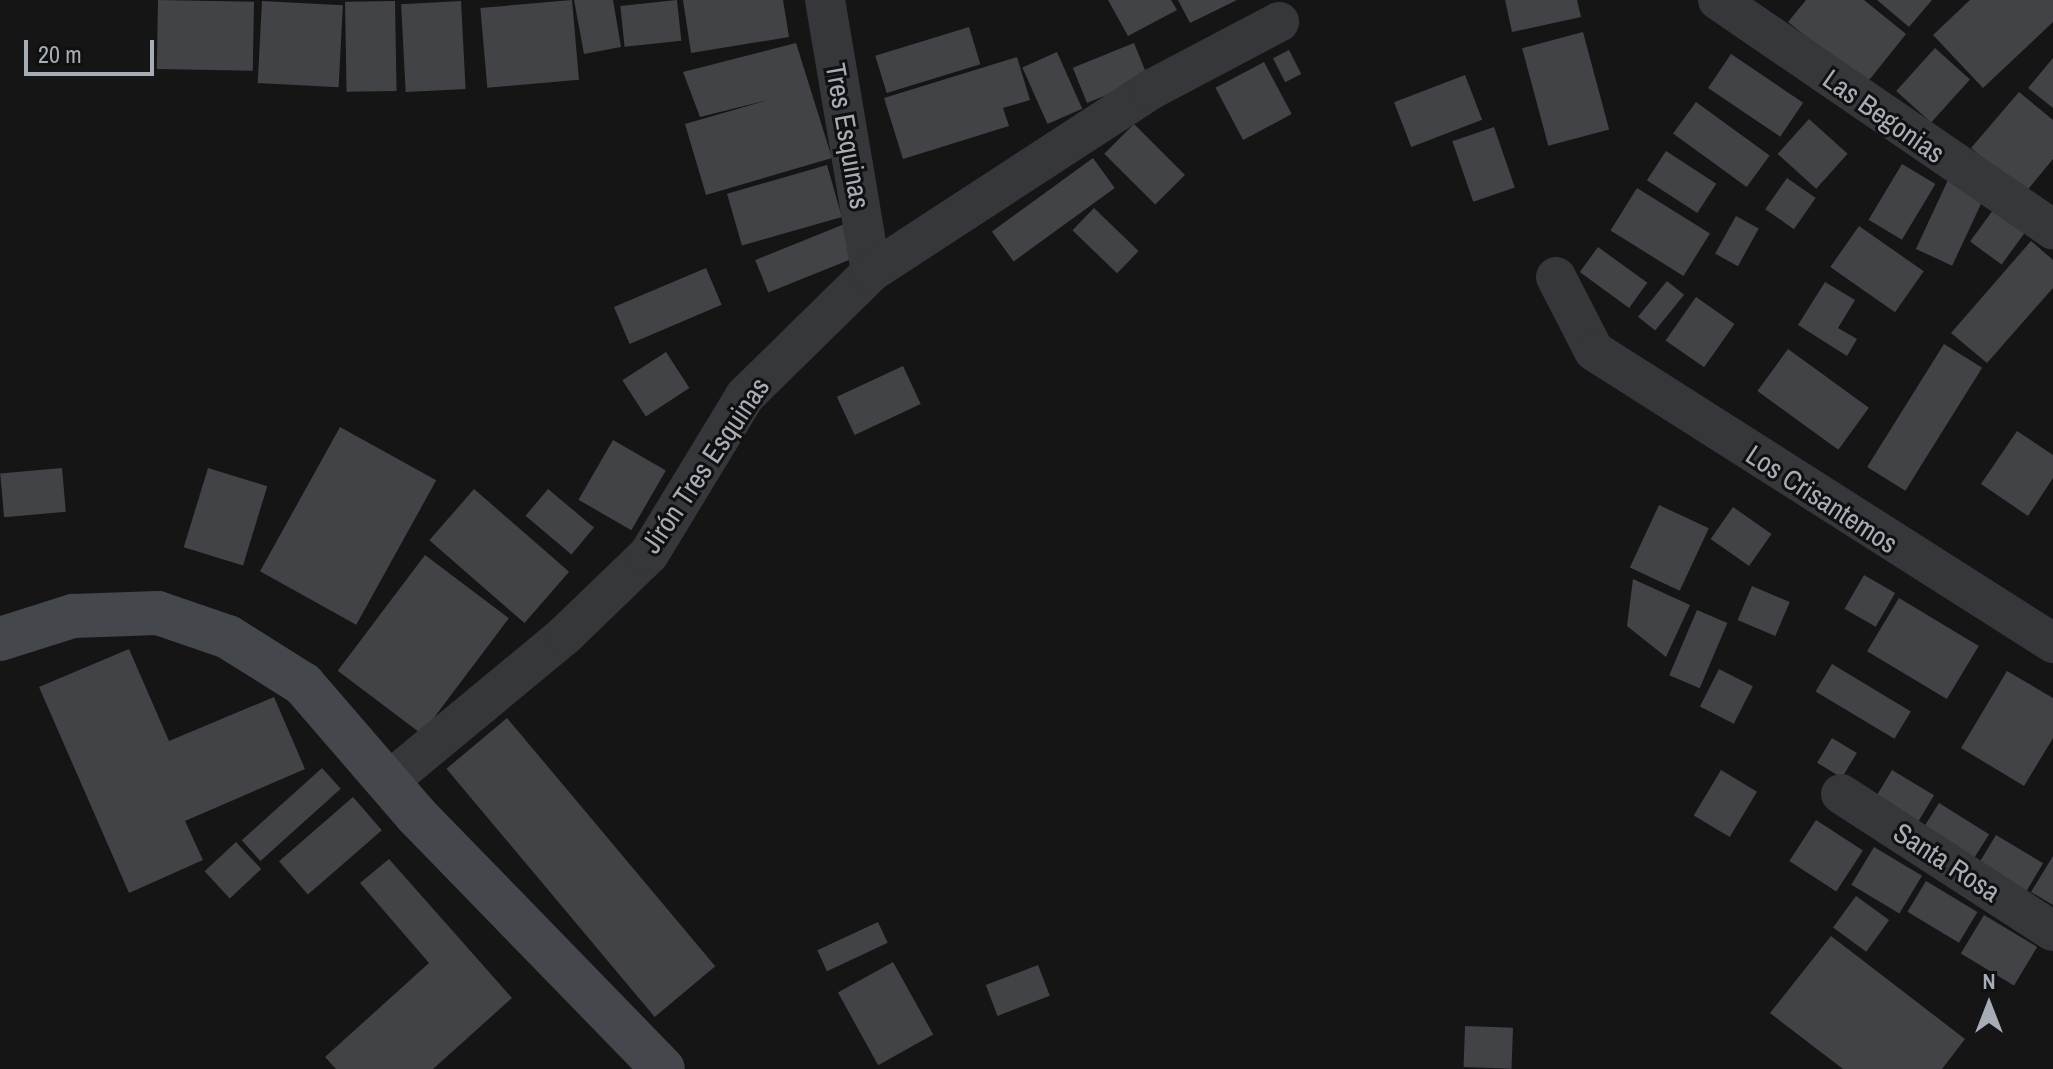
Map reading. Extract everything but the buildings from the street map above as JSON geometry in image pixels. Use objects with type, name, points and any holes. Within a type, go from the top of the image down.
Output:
[{"type":"main road","points":[[0,639],[73,616],[158,613],[228,637],[303,684],[663,1069]]},
{"type":"street","name":"Tres Esquinas","points":[[825,0],[871,272]]},
{"type":"street","name":"Las Begonias","points":[[1718,0],[2053,229]]},
{"type":"street","name":"Jirón Tres Esquinas","points":[[390,780],[564,636],[649,554],[745,396],[871,272],[1150,90],[1279,22]]},
{"type":"street","name":"Los Crisantemos","points":[[1556,277],[1594,351],[2053,643]]},
{"type":"street","name":"Santa Rosa","points":[[1841,794],[2053,931]]}]
